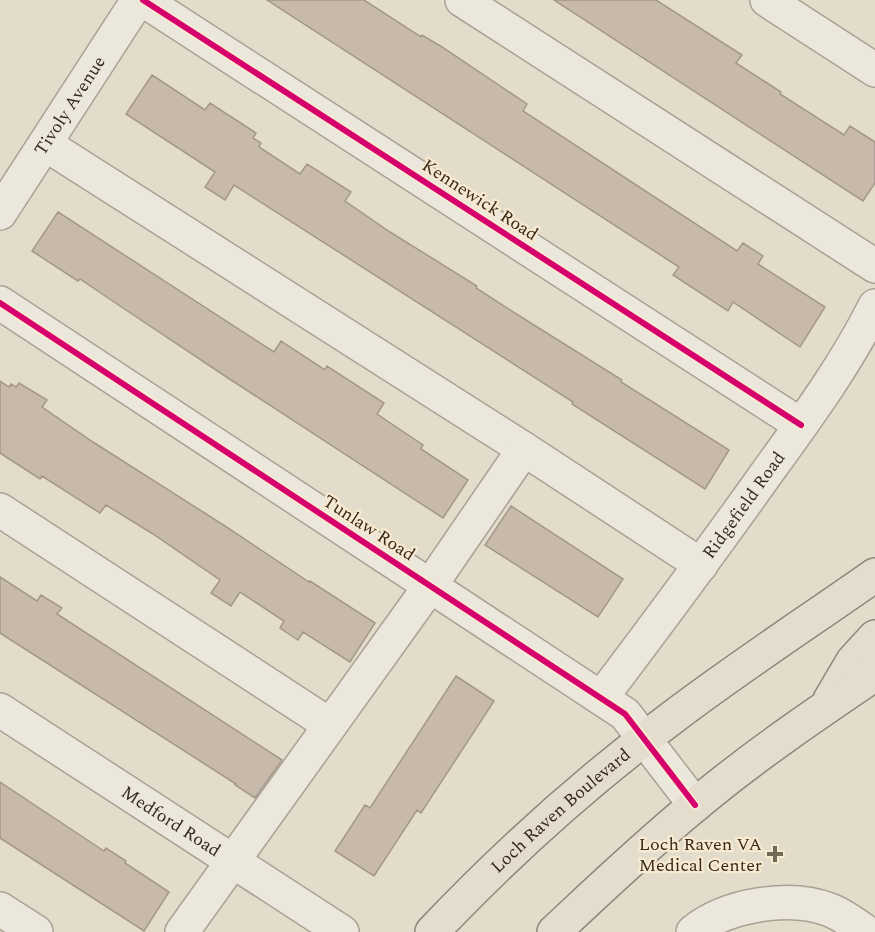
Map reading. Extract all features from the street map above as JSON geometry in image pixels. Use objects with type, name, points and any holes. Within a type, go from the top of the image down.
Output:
[{"type":"main road","name":"Loch Raven Boulevard","points":[[432,932],[466,896],[577,794],[645,739],[875,575]]},
{"type":"main road","points":[[826,707],[853,661],[875,637]]},
{"type":"main road","points":[[554,932],[626,864],[695,805],[826,707],[875,674]]},
{"type":"street","name":"Tivoly Avenue","points":[[0,213],[141,0]]},
{"type":"street","name":"Kennewick Road","points":[[141,0],[801,425]]},
{"type":"street","points":[[462,0],[875,266]]},
{"type":"street","points":[[767,0],[875,69]]},
{"type":"street","points":[[45,144],[524,448],[701,564]]},
{"type":"street","name":"Tunlaw Road","points":[[0,303],[625,714],[695,805]]},
{"type":"street","name":"Ridgefield Road","points":[[601,698],[801,425],[845,361],[875,306]]},
{"type":"street","points":[[182,932],[430,586],[524,448]]},
{"type":"street","points":[[0,510],[330,725]]},
{"type":"street","name":"Medford Road","points":[[0,710],[342,932]]},
{"type":"street","points":[[693,932],[704,924],[748,907],[793,901],[830,910],[866,932]]},
{"type":"street","points":[[0,909],[36,932]]},
{"type":"building","points":[[267,0],[364,0],[421,37],[422,35],[442,47],[527,104],[523,111],[737,251],[743,243],[763,256],[758,264],[825,307],[800,347],[733,302],[728,311],[673,275],[679,267]]},
{"type":"building","points":[[554,0],[656,0],[742,55],[736,63],[781,92],[780,94],[844,135],[850,126],[875,142],[875,183],[863,201]]},
{"type":"building","points":[[152,75],[205,110],[210,103],[256,133],[253,138],[261,143],[259,147],[300,174],[307,164],[351,192],[345,201],[390,232],[729,450],[705,489],[234,185],[225,200],[205,187],[215,172],[126,114]]},
{"type":"building","points":[[58,212],[274,352],[281,341],[325,370],[327,366],[384,403],[377,414],[423,445],[421,449],[468,480],[443,518],[80,279],[78,281],[32,251]]},
{"type":"building","points":[[0,381],[9,387],[11,384],[16,387],[19,383],[47,400],[42,407],[93,442],[375,623],[350,662],[303,632],[298,640],[280,628],[284,621],[240,592],[231,606],[211,593],[220,580],[153,534],[106,505],[100,513],[42,476],[40,479],[0,453]]},
{"type":"building","points":[[511,506],[623,579],[598,617],[485,545]]},
{"type":"building","points":[[0,577],[37,601],[41,595],[62,608],[57,614],[282,760],[255,798],[0,633]]},
{"type":"building","points":[[456,676],[494,701],[421,813],[417,810],[374,876],[335,851],[365,805],[370,808]]},
{"type":"building","points":[[0,782],[104,851],[106,848],[126,861],[125,863],[169,892],[144,931],[0,838]]},
{"type":"cycle path","points":[[143,0],[801,425]]},
{"type":"cycle path","points":[[0,303],[625,714],[695,805]]},
{"type":"place","name":"Loch Raven VA Medical Center","points":[[775,854]]}]
